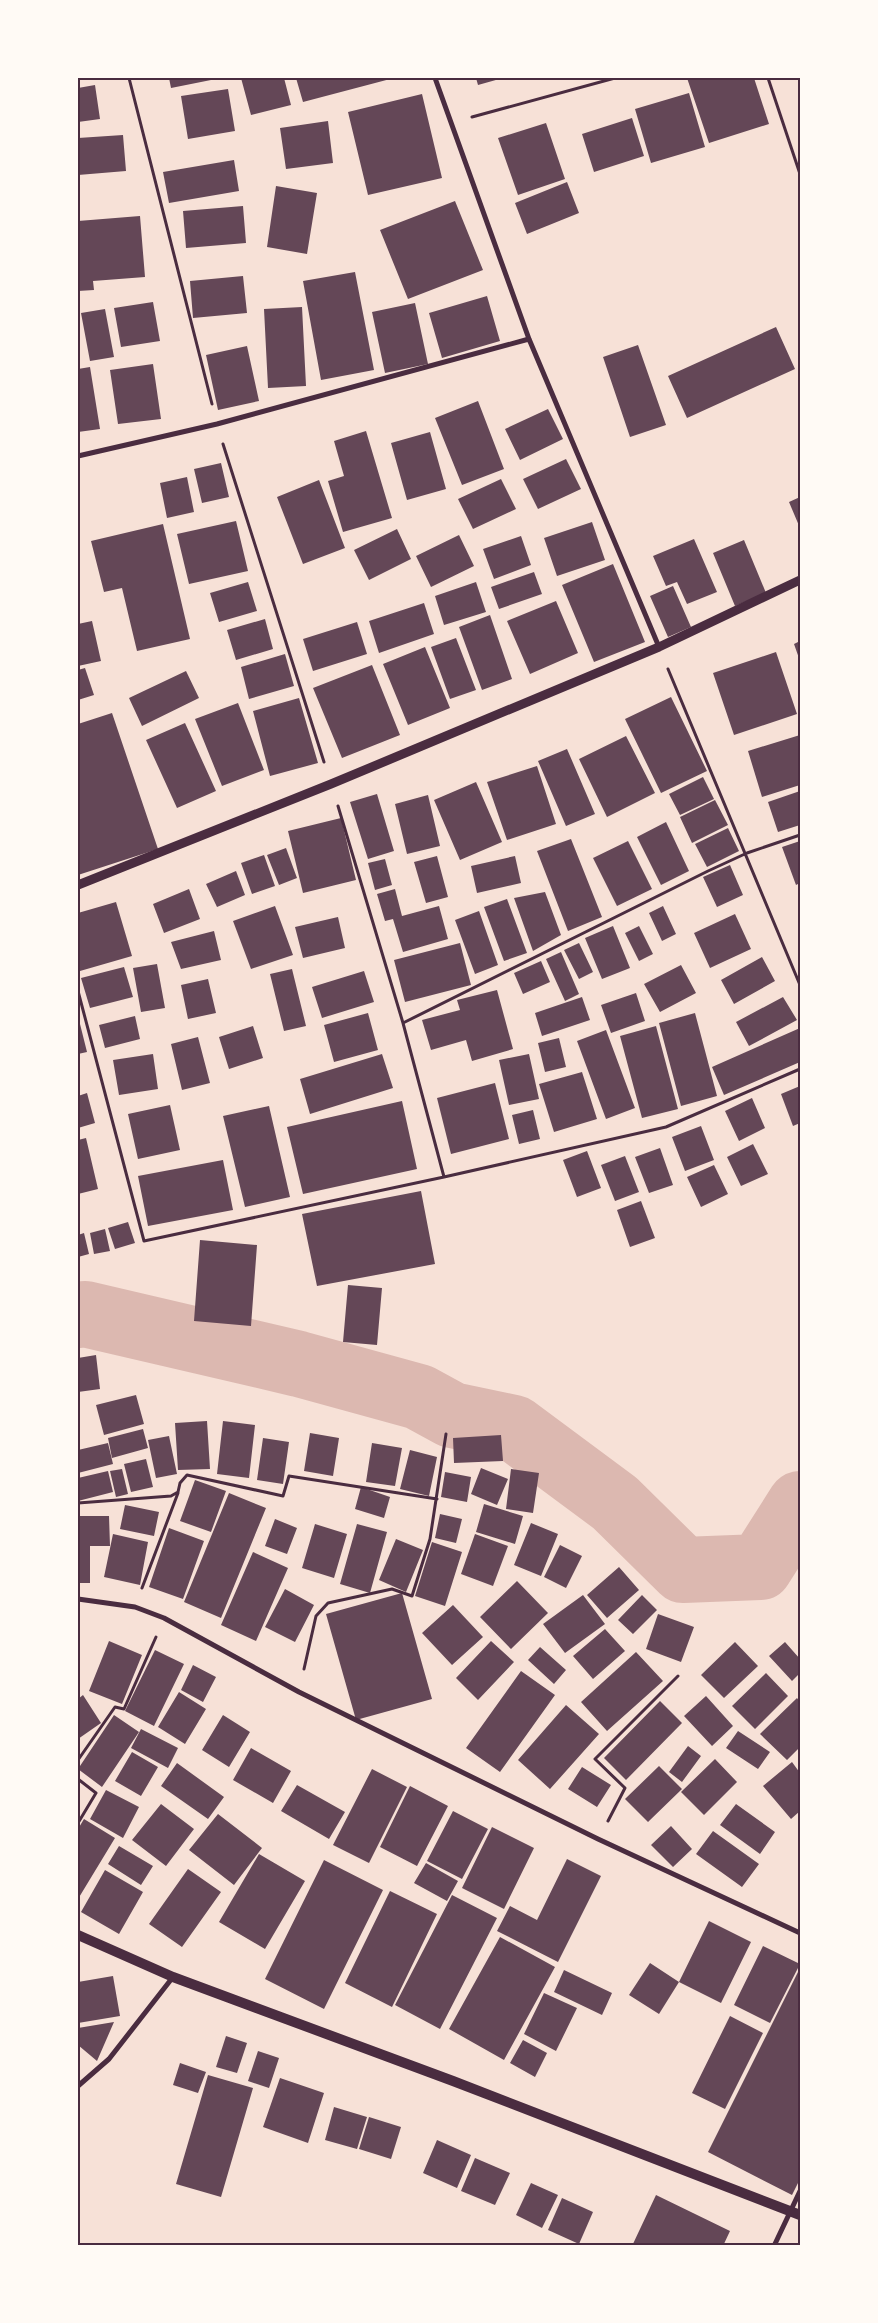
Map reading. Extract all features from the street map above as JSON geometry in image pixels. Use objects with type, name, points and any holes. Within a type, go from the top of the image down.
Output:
[{"type":"main road","points":[[78,1935],[173,1977],[453,2081],[796,2213]]},
{"type":"street","points":[[435,78],[529,339],[659,647]]},
{"type":"street","points":[[78,456],[217,424],[529,339]]},
{"type":"street","points":[[78,885],[331,784],[659,647],[800,580]]},
{"type":"street","points":[[78,1599],[135,1607],[164,1618],[299,1692],[598,1839],[800,1933]]},
{"type":"street","points":[[78,2086],[109,2059],[173,1977]]},
{"type":"street","points":[[774,2246],[796,2213],[800,2191]]},
{"type":"path","points":[[450,124],[615,78]]},
{"type":"path","points":[[768,78],[800,174]]},
{"type":"path","points":[[659,647],[747,852],[800,985]]},
{"type":"path","points":[[403,1023],[747,852],[800,834]]},
{"type":"path","points":[[78,991],[144,1241],[444,1177]]},
{"type":"path","points":[[299,1692],[316,1616],[328,1604],[392,1589],[412,1596],[430,1539],[446,1434]]},
{"type":"path","points":[[135,1607],[180,1483],[187,1474],[283,1496],[289,1476],[437,1499]]},
{"type":"path","points":[[78,1503],[170,1496],[178,1492]]},
{"type":"path","points":[[78,1760],[115,1707],[124,1709],[164,1618]]},
{"type":"path","points":[[598,1839],[625,1788],[595,1759],[678,1676]]},
{"type":"path","points":[[78,1778],[96,1793],[78,1823]]},
{"type":"building","points":[[169,78],[221,78],[171,88]]},
{"type":"building","points":[[241,78],[284,78],[291,105],[251,115]]},
{"type":"building","points":[[296,78],[394,78],[303,102]]},
{"type":"building","points":[[476,78],[503,78],[478,85]]},
{"type":"building","points":[[687,78],[754,78],[769,124],[709,143]]},
{"type":"building","points":[[95,85],[100,119],[78,122],[78,88]]},
{"type":"building","points":[[228,89],[235,131],[188,139],[181,96]]},
{"type":"building","points":[[689,93],[705,147],[651,163],[635,109]]},
{"type":"building","points":[[422,94],[442,178],[368,195],[348,112]]},
{"type":"building","points":[[632,118],[644,156],[594,172],[582,134]]},
{"type":"building","points":[[328,121],[333,163],[286,169],[280,128]]},
{"type":"building","points":[[546,123],[565,179],[518,195],[498,138]]},
{"type":"building","points":[[123,135],[126,171],[78,175],[78,138]]},
{"type":"building","points":[[234,160],[239,191],[169,203],[163,172]]},
{"type":"building","points":[[567,182],[579,213],[527,234],[515,203]]},
{"type":"building","points":[[276,186],[317,193],[307,254],[267,247]]},
{"type":"building","points":[[455,201],[483,270],[408,299],[380,230]]},
{"type":"building","points":[[243,206],[246,243],[186,248],[183,211]]},
{"type":"building","points":[[140,216],[145,277],[93,281],[94,290],[78,291],[78,221]]},
{"type":"building","points":[[355,272],[374,370],[321,380],[303,281]]},
{"type":"building","points":[[243,276],[247,313],[193,318],[190,281]]},
{"type":"building","points":[[487,296],[500,341],[442,358],[429,313]]},
{"type":"building","points":[[153,302],[160,341],[121,347],[114,308]]},
{"type":"building","points":[[415,303],[428,364],[385,373],[372,312]]},
{"type":"building","points":[[302,307],[306,386],[268,388],[264,309]]},
{"type":"building","points":[[105,309],[114,357],[90,361],[81,313]]},
{"type":"building","points":[[776,327],[795,369],[687,418],[668,376]]},
{"type":"building","points":[[638,345],[666,425],[630,437],[603,357]]},
{"type":"building","points":[[247,346],[259,401],[218,410],[206,355]]},
{"type":"building","points":[[153,364],[161,419],[118,424],[110,370]]},
{"type":"building","points":[[90,367],[100,429],[78,432],[78,369]]},
{"type":"building","points":[[478,401],[504,469],[462,485],[435,418]]},
{"type":"building","points":[[548,409],[563,439],[520,460],[505,429]]},
{"type":"building","points":[[366,431],[392,518],[343,532],[328,481],[344,476],[334,441]]},
{"type":"building","points":[[430,432],[446,489],[407,500],[391,443]]},
{"type":"building","points":[[566,459],[581,489],[538,509],[523,479]]},
{"type":"building","points":[[221,463],[229,497],[202,503],[194,469]]},
{"type":"building","points":[[187,477],[194,512],[167,518],[160,483]]},
{"type":"building","points":[[501,479],[516,509],[473,529],[458,499]]},
{"type":"building","points":[[319,480],[345,548],[303,564],[277,497]]},
{"type":"building","points":[[800,497],[800,528],[789,502]]},
{"type":"building","points":[[236,521],[248,571],[189,584],[177,534]]},
{"type":"building","points":[[592,522],[605,560],[557,576],[544,538]]},
{"type":"building","points":[[163,524],[190,639],[137,651],[122,588],[104,592],[91,541]]},
{"type":"building","points":[[397,529],[411,559],[369,580],[354,550]]},
{"type":"building","points":[[459,535],[474,566],[431,587],[416,556]]},
{"type":"building","points":[[521,536],[531,565],[494,579],[483,549]]},
{"type":"building","points":[[694,539],[717,592],[687,604],[677,582],[666,586],[653,556]]},
{"type":"building","points":[[744,540],[766,593],[735,606],[713,553]]},
{"type":"building","points":[[613,564],[645,642],[594,662],[562,585]]},
{"type":"building","points":[[534,572],[542,594],[499,609],[491,587]]},
{"type":"building","points":[[248,582],[257,611],[219,622],[210,593]]},
{"type":"building","points":[[476,582],[486,612],[444,625],[435,596]]},
{"type":"building","points":[[673,586],[691,627],[668,637],[650,596]]},
{"type":"building","points":[[556,601],[578,653],[530,674],[507,621]]},
{"type":"building","points":[[424,603],[434,634],[379,653],[369,621]]},
{"type":"building","points":[[490,615],[512,679],[482,690],[459,627]]},
{"type":"building","points":[[265,619],[273,649],[236,660],[227,630]]},
{"type":"building","points":[[92,621],[101,661],[78,666],[78,624]]},
{"type":"building","points":[[357,622],[367,654],[313,671],[303,639]]},
{"type":"building","points":[[456,638],[476,690],[450,699],[431,647]]},
{"type":"building","points":[[800,641],[800,661],[794,644]]},
{"type":"building","points":[[425,647],[450,708],[408,725],[383,664]]},
{"type":"building","points":[[776,652],[797,714],[734,735],[713,673]]},
{"type":"building","points":[[285,654],[294,686],[249,699],[241,667]]},
{"type":"building","points":[[372,665],[400,735],[342,758],[313,688]]},
{"type":"building","points":[[85,668],[94,695],[78,700],[78,670]]},
{"type":"building","points":[[186,671],[199,698],[142,726],[129,698]]},
{"type":"building","points":[[671,697],[707,771],[661,793],[625,719]]},
{"type":"building","points":[[299,698],[318,763],[270,776],[253,711]]},
{"type":"building","points":[[238,703],[264,770],[222,786],[195,719]]},
{"type":"building","points":[[112,713],[158,849],[78,875],[78,724]]},
{"type":"building","points":[[185,723],[216,791],[177,808],[146,740]]},
{"type":"building","points":[[800,735],[800,785],[762,797],[748,751]]},
{"type":"building","points":[[626,736],[655,793],[607,817],[579,759]]},
{"type":"building","points":[[567,749],[595,814],[566,826],[538,761]]},
{"type":"building","points":[[537,766],[556,824],[507,840],[487,782]]},
{"type":"building","points":[[703,777],[714,799],[680,815],[669,794]]},
{"type":"building","points":[[476,782],[502,842],[460,860],[434,800]]},
{"type":"building","points":[[800,791],[800,825],[778,832],[768,802]]},
{"type":"building","points":[[377,794],[394,851],[368,859],[350,802]]},
{"type":"building","points":[[428,795],[440,846],[407,854],[395,804]]},
{"type":"building","points":[[715,800],[728,825],[692,843],[680,817]]},
{"type":"building","points":[[341,818],[356,880],[303,893],[288,831]]},
{"type":"building","points":[[666,822],[689,871],[661,885],[637,837]]},
{"type":"building","points":[[728,828],[739,851],[707,867],[695,844]]},
{"type":"building","points":[[571,839],[602,917],[568,931],[537,851]]},
{"type":"building","points":[[628,841],[652,889],[617,906],[593,858]]},
{"type":"building","points":[[800,841],[800,883],[796,885],[782,847]]},
{"type":"building","points":[[286,848],[297,878],[279,885],[267,855]]},
{"type":"building","points":[[264,855],[275,886],[252,894],[241,863]]},
{"type":"building","points":[[437,856],[448,897],[426,903],[414,862]]},
{"type":"building","points":[[515,856],[521,883],[477,893],[471,866]]},
{"type":"building","points":[[385,859],[392,885],[375,890],[368,863]]},
{"type":"building","points":[[730,865],[743,895],[717,907],[703,877]]},
{"type":"building","points":[[236,871],[245,895],[217,907],[206,884]]},
{"type":"building","points":[[189,889],[200,919],[164,933],[153,904]]},
{"type":"building","points":[[395,889],[402,916],[439,906],[448,939],[403,952],[393,919],[385,921],[377,894]]},
{"type":"building","points":[[545,892],[561,935],[533,951],[514,898]]},
{"type":"building","points":[[507,899],[527,953],[504,961],[484,907]]},
{"type":"building","points":[[116,902],[132,956],[80,971],[78,962],[78,913]]},
{"type":"building","points":[[275,906],[293,955],[251,969],[233,921]]},
{"type":"building","points":[[663,906],[676,934],[662,941],[649,913]]},
{"type":"building","points":[[479,911],[498,965],[475,974],[455,920]]},
{"type":"building","points":[[735,914],[751,949],[710,968],[694,933]]},
{"type":"building","points":[[338,917],[345,948],[303,958],[295,927]]},
{"type":"building","points":[[613,926],[630,968],[602,979],[585,938]]},
{"type":"building","points":[[639,926],[653,954],[639,961],[625,933]]},
{"type":"building","points":[[214,931],[221,960],[181,969],[171,942]]},
{"type":"building","points":[[460,943],[471,985],[405,1002],[394,960]]},
{"type":"building","points":[[579,943],[593,972],[579,979],[564,950]]},
{"type":"building","points":[[561,952],[579,994],[565,1001],[546,959]]},
{"type":"building","points":[[762,957],[775,981],[734,1004],[721,980]]},
{"type":"building","points":[[541,961],[550,982],[523,994],[514,973]]},
{"type":"building","points":[[157,964],[165,1008],[141,1012],[133,968]]},
{"type":"building","points":[[681,965],[696,993],[660,1012],[644,984]]},
{"type":"building","points":[[124,967],[133,997],[90,1008],[81,978]]},
{"type":"building","points":[[292,969],[306,1026],[284,1031],[270,974]]},
{"type":"building","points":[[364,971],[374,1002],[322,1018],[312,987]]},
{"type":"building","points":[[208,979],[216,1013],[188,1019],[181,985]]},
{"type":"building","points":[[497,990],[513,1049],[472,1061],[466,1040],[431,1050],[422,1020],[460,1010],[457,1000]]},
{"type":"building","points":[[636,993],[645,1021],[611,1033],[601,1005]]},
{"type":"building","points":[[582,997],[590,1020],[542,1036],[535,1013]]},
{"type":"building","points":[[783,997],[797,1020],[749,1046],[736,1022]]},
{"type":"building","points":[[368,1013],[378,1050],[334,1062],[324,1025]]},
{"type":"building","points":[[695,1013],[717,1096],[681,1106],[659,1023]]},
{"type":"building","points":[[78,1016],[87,1052],[78,1054]]},
{"type":"building","points":[[135,1016],[140,1039],[105,1048],[99,1025]]},
{"type":"building","points":[[253,1026],[263,1058],[229,1069],[219,1037]]},
{"type":"building","points":[[656,1026],[678,1109],[642,1118],[620,1036]]},
{"type":"building","points":[[800,1028],[800,1062],[724,1095],[712,1067]]},
{"type":"building","points":[[606,1030],[635,1108],[606,1119],[577,1041]]},
{"type":"building","points":[[198,1037],[210,1083],[182,1090],[171,1044]]},
{"type":"building","points":[[559,1038],[566,1067],[545,1072],[538,1043]]},
{"type":"building","points":[[153,1054],[158,1089],[119,1095],[113,1060]]},
{"type":"building","points":[[382,1054],[393,1088],[310,1114],[300,1079]]},
{"type":"building","points":[[529,1054],[539,1099],[509,1105],[499,1060]]},
{"type":"building","points":[[582,1072],[597,1119],[554,1132],[539,1084]]},
{"type":"building","points":[[495,1083],[509,1139],[451,1154],[437,1098]]},
{"type":"building","points":[[800,1086],[800,1123],[793,1126],[781,1094]]},
{"type":"building","points":[[87,1093],[95,1123],[78,1128],[78,1096]]},
{"type":"building","points":[[752,1098],[765,1128],[739,1141],[725,1111]]},
{"type":"building","points":[[402,1101],[417,1169],[303,1194],[287,1127]]},
{"type":"building","points":[[170,1105],[180,1150],[138,1159],[128,1114]]},
{"type":"building","points":[[269,1106],[290,1197],[245,1207],[223,1116]]},
{"type":"building","points":[[533,1110],[540,1139],[519,1144],[512,1115]]},
{"type":"building","points":[[701,1126],[714,1160],[685,1171],[672,1137]]},
{"type":"building","points":[[86,1138],[98,1189],[78,1194],[78,1140]]},
{"type":"building","points":[[753,1144],[768,1174],[741,1186],[727,1157]]},
{"type":"building","points":[[660,1148],[673,1185],[649,1193],[635,1157]]},
{"type":"building","points":[[587,1151],[601,1188],[577,1197],[563,1160]]},
{"type":"building","points":[[625,1156],[639,1192],[615,1201],[601,1165]]},
{"type":"building","points":[[223,1160],[233,1210],[148,1226],[138,1176]]},
{"type":"building","points":[[714,1165],[728,1194],[701,1207],[687,1177]]},
{"type":"building","points":[[421,1191],[435,1264],[317,1286],[302,1214]]},
{"type":"building","points":[[641,1201],[655,1238],[630,1247],[617,1210]]},
{"type":"building","points":[[128,1222],[135,1243],[115,1249],[108,1228]]},
{"type":"building","points":[[105,1229],[110,1251],[94,1254],[90,1233]]},
{"type":"building","points":[[84,1233],[89,1254],[78,1257],[78,1235]]},
{"type":"building","points":[[200,1240],[257,1245],[251,1326],[194,1321]]},
{"type":"building","points":[[348,1285],[382,1288],[377,1345],[343,1342]]},
{"type":"building","points":[[96,1355],[100,1389],[78,1392],[78,1358]]},
{"type":"building","points":[[136,1395],[144,1424],[104,1435],[96,1405]]},
{"type":"building","points":[[207,1421],[210,1469],[178,1470],[175,1423]]},
{"type":"building","points":[[223,1421],[255,1425],[249,1478],[217,1474]]},
{"type":"building","points":[[143,1429],[148,1448],[112,1458],[108,1438]]},
{"type":"building","points":[[310,1433],[339,1438],[333,1476],[304,1471]]},
{"type":"building","points":[[501,1435],[503,1461],[454,1463],[453,1438]]},
{"type":"building","points":[[169,1436],[177,1474],[156,1478],[148,1440]]},
{"type":"building","points":[[263,1438],[289,1442],[283,1484],[257,1480]]},
{"type":"building","points":[[108,1443],[113,1464],[78,1473],[78,1450]]},
{"type":"building","points":[[372,1443],[402,1448],[395,1486],[366,1482]]},
{"type":"building","points":[[410,1450],[437,1457],[429,1496],[400,1489]]},
{"type":"building","points":[[146,1459],[153,1487],[131,1492],[124,1464]]},
{"type":"building","points":[[481,1468],[508,1479],[497,1505],[471,1494]]},
{"type":"building","points":[[122,1469],[128,1494],[116,1497],[110,1471]]},
{"type":"building","points":[[511,1469],[539,1473],[533,1513],[506,1509]]},
{"type":"building","points":[[108,1471],[113,1492],[78,1501],[78,1478]]},
{"type":"building","points":[[445,1472],[471,1477],[467,1502],[441,1497]]},
{"type":"building","points":[[195,1480],[226,1491],[211,1532],[180,1521]]},
{"type":"building","points":[[361,1487],[390,1497],[384,1518],[355,1509]]},
{"type":"building","points":[[229,1493],[266,1508],[221,1618],[184,1602]]},
{"type":"building","points":[[484,1504],[523,1516],[515,1544],[476,1532]]},
{"type":"building","points":[[125,1505],[159,1512],[154,1536],[120,1529]]},
{"type":"building","points":[[440,1514],[462,1519],[456,1543],[435,1538]]},
{"type":"building","points":[[78,1516],[109,1516],[110,1546],[90,1546],[90,1583],[78,1583]]},
{"type":"building","points":[[275,1519],[297,1528],[287,1554],[265,1546]]},
{"type":"building","points":[[531,1523],[558,1534],[541,1576],[514,1565]]},
{"type":"building","points":[[315,1524],[347,1534],[334,1578],[302,1568]]},
{"type":"building","points":[[357,1524],[387,1532],[370,1593],[340,1584]]},
{"type":"building","points":[[169,1528],[204,1541],[183,1599],[149,1587]]},
{"type":"building","points":[[113,1534],[148,1542],[140,1585],[104,1577]]},
{"type":"building","points":[[475,1534],[508,1546],[493,1586],[461,1574]]},
{"type":"building","points":[[396,1539],[423,1550],[406,1592],[379,1580]]},
{"type":"building","points":[[432,1542],[462,1552],[445,1606],[415,1596]]},
{"type":"building","points":[[560,1545],[582,1556],[566,1588],[544,1577]]},
{"type":"building","points":[[253,1552],[288,1568],[256,1641],[221,1625]]},
{"type":"building","points":[[619,1567],[639,1590],[607,1618],[587,1595]]},
{"type":"building","points":[[517,1581],[548,1613],[511,1649],[480,1617]]},
{"type":"building","points":[[285,1589],[314,1605],[295,1642],[265,1627]]},
{"type":"building","points":[[402,1593],[432,1699],[356,1720],[326,1614]]},
{"type":"building","points":[[583,1595],[605,1624],[565,1653],[543,1624]]},
{"type":"building","points":[[642,1595],[657,1610],[633,1634],[618,1620]]},
{"type":"building","points":[[453,1605],[483,1637],[452,1665],[422,1633]]},
{"type":"building","points":[[658,1614],[694,1627],[681,1662],[646,1649]]},
{"type":"building","points":[[605,1629],[625,1651],[593,1679],[573,1656]]},
{"type":"building","points":[[109,1641],[142,1655],[122,1704],[89,1691]]},
{"type":"building","points":[[491,1641],[514,1662],[478,1700],[456,1678]]},
{"type":"building","points":[[735,1642],[758,1666],[724,1698],[701,1675]]},
{"type":"building","points":[[785,1642],[800,1659],[800,1673],[792,1681],[769,1656]]},
{"type":"building","points":[[540,1647],[566,1670],[554,1684],[528,1660]]},
{"type":"building","points":[[155,1650],[184,1664],[154,1726],[125,1711]]},
{"type":"building","points":[[636,1652],[663,1681],[607,1731],[581,1702]]},
{"type":"building","points":[[193,1665],[216,1677],[203,1702],[181,1690]]},
{"type":"building","points":[[521,1671],[555,1695],[500,1772],[466,1748]]},
{"type":"building","points":[[766,1673],[788,1696],[755,1729],[732,1706]]},
{"type":"building","points":[[179,1692],[206,1709],[185,1744],[158,1727]]},
{"type":"building","points":[[83,1695],[101,1723],[78,1739],[78,1699]]},
{"type":"building","points":[[706,1696],[733,1726],[712,1746],[684,1716]]},
{"type":"building","points":[[797,1698],[800,1702],[800,1747],[787,1760],[760,1734]]},
{"type":"building","points":[[660,1701],[682,1723],[626,1780],[604,1758]]},
{"type":"building","points":[[566,1705],[599,1734],[550,1789],[518,1760]]},
{"type":"building","points":[[114,1715],[139,1732],[102,1787],[78,1769]]},
{"type":"building","points":[[223,1715],[250,1732],[229,1767],[202,1750]]},
{"type":"building","points":[[141,1729],[178,1748],[168,1768],[131,1748]]},
{"type":"building","points":[[738,1731],[770,1752],[758,1769],[726,1748]]},
{"type":"building","points":[[688,1746],[701,1756],[682,1782],[669,1772]]},
{"type":"building","points":[[251,1748],[291,1771],[273,1803],[233,1780]]},
{"type":"building","points":[[132,1752],[158,1767],[141,1796],[115,1781]]},
{"type":"building","points":[[715,1759],[737,1782],[704,1815],[681,1792]]},
{"type":"building","points":[[792,1762],[800,1773],[800,1811],[791,1819],[763,1786]]},
{"type":"building","points":[[177,1763],[224,1797],[208,1819],[161,1786]]},
{"type":"building","points":[[659,1766],[682,1789],[648,1822],[625,1799]]},
{"type":"building","points":[[582,1767],[611,1785],[597,1807],[568,1789]]},
{"type":"building","points":[[372,1769],[407,1787],[369,1863],[333,1845]]},
{"type":"building","points":[[297,1785],[345,1812],[329,1839],[281,1811]]},
{"type":"building","points":[[410,1786],[448,1806],[417,1866],[380,1847]]},
{"type":"building","points":[[106,1790],[139,1807],[123,1838],[90,1819]]},
{"type":"building","points":[[161,1804],[194,1829],[166,1866],[132,1840]]},
{"type":"building","points":[[736,1804],[775,1832],[760,1854],[720,1825]]},
{"type":"building","points":[[453,1811],[488,1829],[462,1879],[427,1861]]},
{"type":"building","points":[[218,1814],[262,1848],[234,1885],[189,1850]]},
{"type":"building","points":[[84,1819],[115,1838],[78,1899],[78,1829]]},
{"type":"building","points":[[671,1826],[692,1849],[673,1867],[651,1845]]},
{"type":"building","points":[[492,1827],[534,1848],[504,1909],[462,1888]]},
{"type":"building","points":[[713,1831],[759,1864],[742,1887],[696,1854]]},
{"type":"building","points":[[119,1846],[153,1866],[141,1885],[108,1864]]},
{"type":"building","points":[[259,1854],[305,1881],[265,1949],[219,1922]]},
{"type":"building","points":[[567,1859],[601,1876],[558,1962],[497,1931],[510,1906],[537,1920]]},
{"type":"building","points":[[324,1860],[383,1890],[324,2009],[265,1979]]},
{"type":"building","points":[[426,1863],[458,1881],[447,1901],[414,1883]]},
{"type":"building","points":[[188,1869],[221,1892],[182,1947],[149,1924]]},
{"type":"building","points":[[105,1870],[143,1892],[119,1934],[81,1912]]},
{"type":"building","points":[[390,1891],[437,1914],[392,2007],[345,1983]]},
{"type":"building","points":[[452,1895],[497,1918],[440,2029],[395,2005]]},
{"type":"building","points":[[709,1921],[751,1942],[721,2003],[679,1982]]},
{"type":"building","points":[[500,1937],[555,1967],[504,2060],[449,2029]]},
{"type":"building","points":[[763,1946],[800,1964],[770,2023],[734,2005]]},
{"type":"building","points":[[650,1963],[679,1982],[659,2014],[629,1995]]},
{"type":"building","points":[[800,1968],[800,2179],[792,2195],[708,2152]]},
{"type":"building","points":[[564,1970],[612,1993],[602,2015],[554,1992]]},
{"type":"building","points":[[113,1976],[120,2016],[78,2023],[78,1982]]},
{"type":"building","points":[[544,1993],[577,2008],[556,2051],[524,2034]]},
{"type":"building","points":[[730,2016],[763,2033],[725,2109],[692,2093]]},
{"type":"building","points":[[114,2022],[97,2061],[78,2045],[78,2028]]},
{"type":"building","points":[[226,2036],[247,2043],[237,2073],[216,2067]]},
{"type":"building","points":[[523,2040],[547,2053],[535,2077],[510,2063]]},
{"type":"building","points":[[258,2051],[279,2058],[269,2088],[248,2081]]},
{"type":"building","points":[[180,2063],[206,2072],[198,2093],[173,2085]]},
{"type":"building","points":[[208,2075],[253,2088],[221,2197],[176,2184]]},
{"type":"building","points":[[280,2078],[324,2093],[308,2143],[263,2127]]},
{"type":"building","points":[[334,2107],[367,2117],[357,2149],[325,2140]]},
{"type":"building","points":[[369,2117],[401,2127],[391,2159],[359,2149]]},
{"type":"building","points":[[437,2140],[471,2155],[457,2188],[423,2173]]},
{"type":"building","points":[[475,2158],[510,2173],[495,2205],[461,2191]]},
{"type":"building","points":[[531,2183],[558,2195],[542,2228],[516,2215]]},
{"type":"building","points":[[656,2195],[730,2231],[723,2246],[632,2246]]},
{"type":"building","points":[[562,2198],[593,2212],[579,2244],[548,2230]]},
{"type":"waterway","points":[[78,1315],[85,1314],[299,1364],[419,1397],[452,1415],[514,1428],[615,1503],[683,1570],[760,1567],[800,1504]]}]
